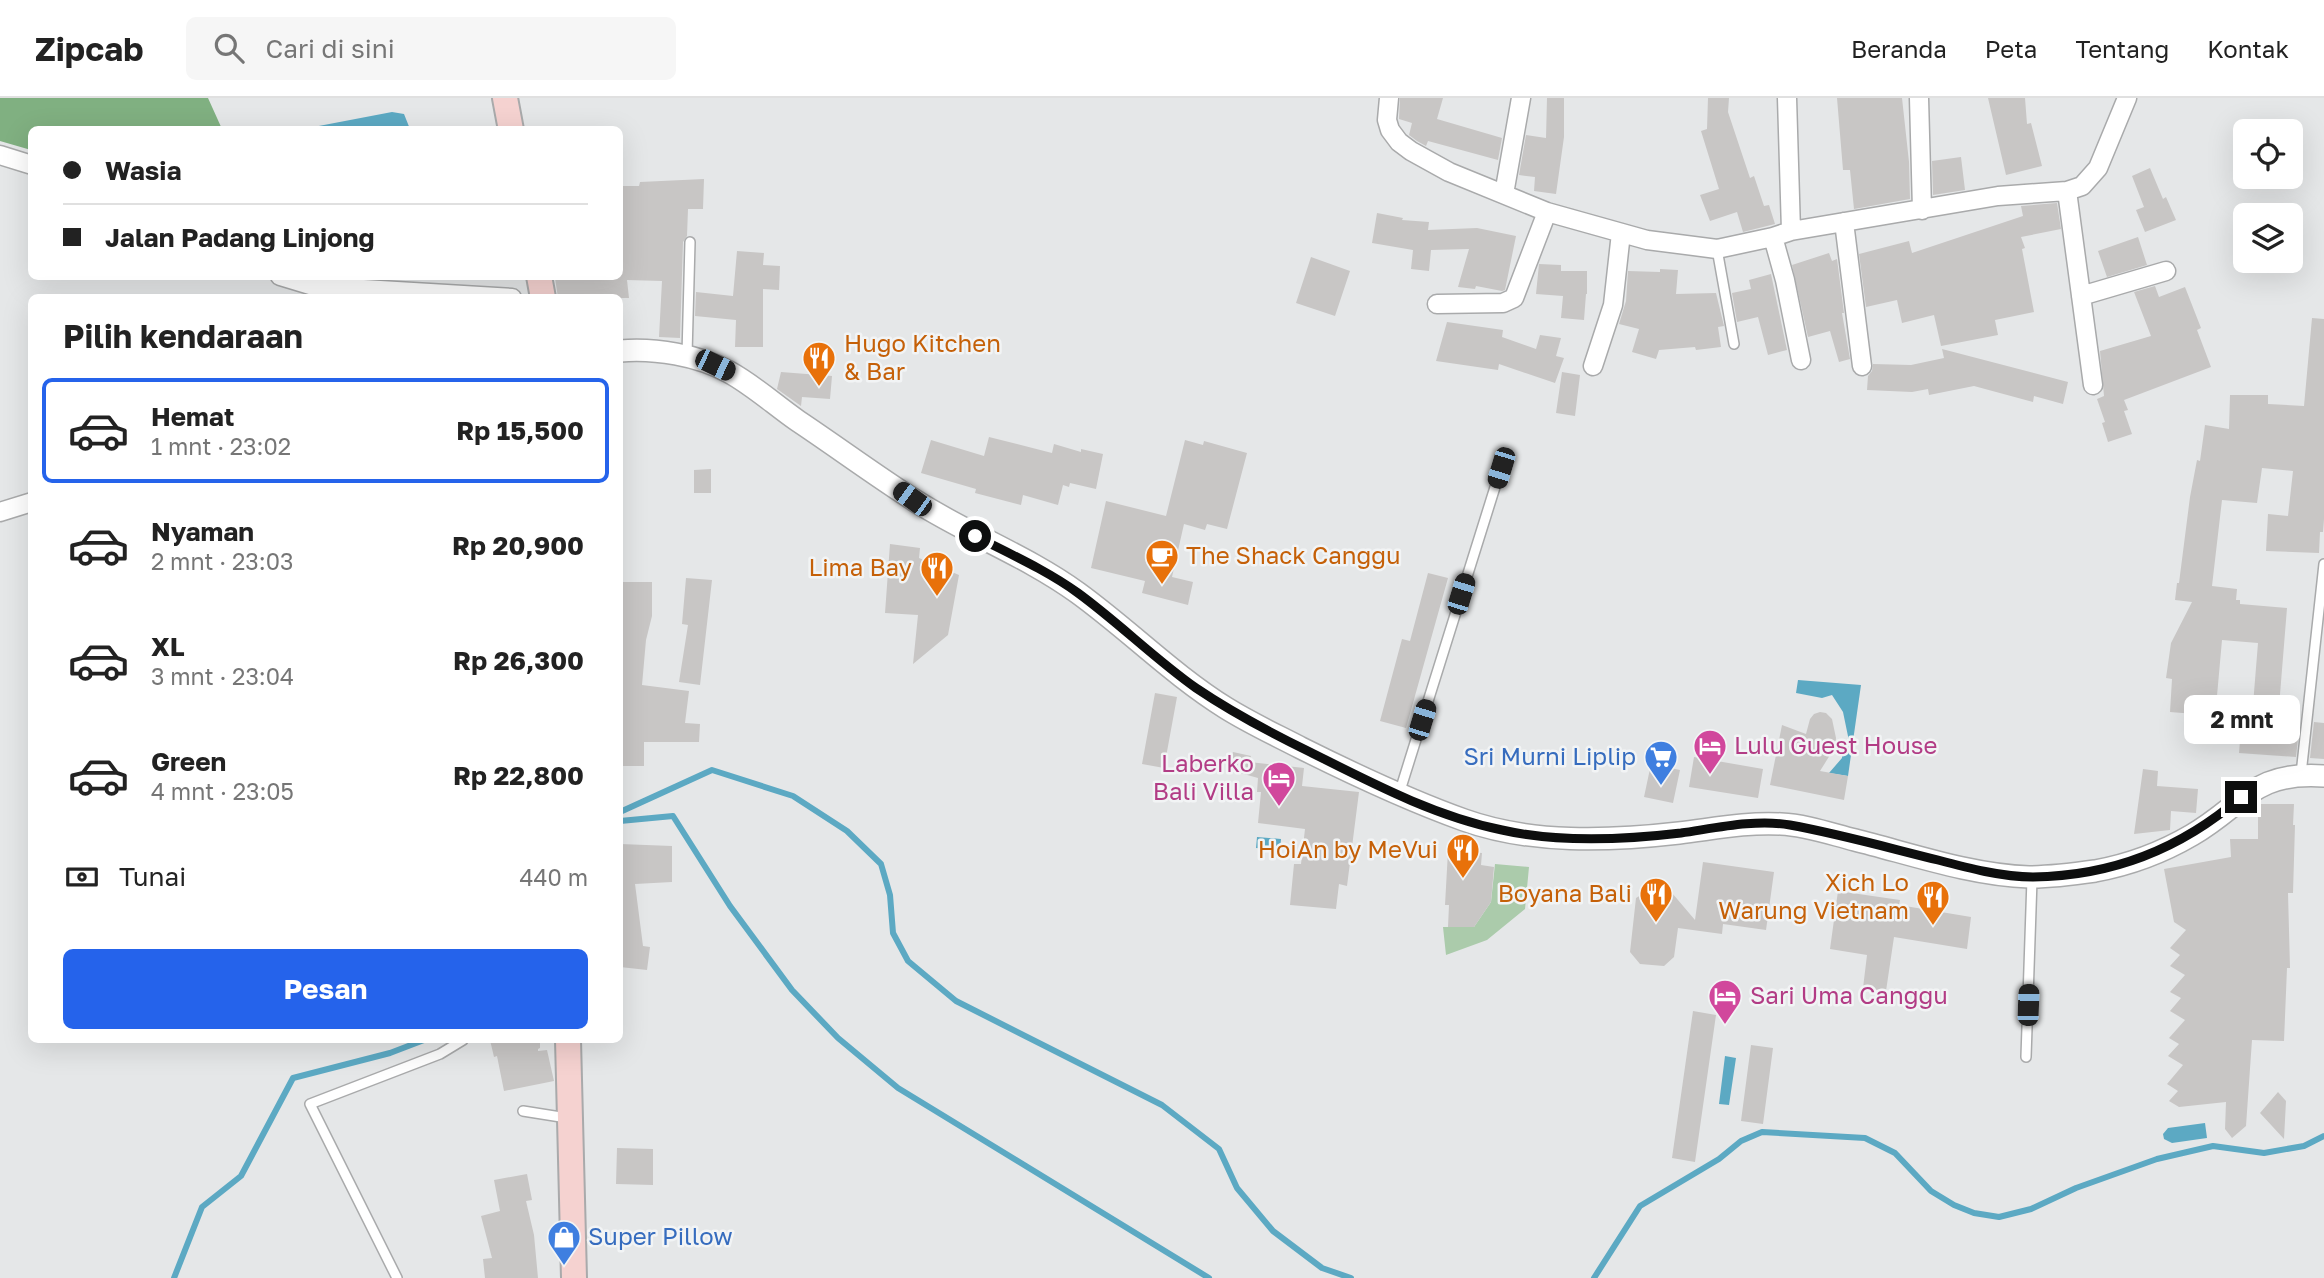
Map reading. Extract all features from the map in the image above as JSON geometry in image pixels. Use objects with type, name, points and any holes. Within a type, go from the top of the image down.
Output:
[{"type":"main road","points":[[505,98],[510,126]]},
{"type":"main road","points":[[568,1043],[574,1278]]},
{"type":"street","points":[[1389,98],[1387,120],[1390,130],[1399,142],[1448,172],[1547,212],[1647,240],[1717,249],[1773,237],[1791,230],[1998,196],[2067,191],[2081,186],[2098,168],[2127,98]]},
{"type":"street","points":[[1504,194],[1521,98]]},
{"type":"street","points":[[1787,98],[1791,230]]},
{"type":"street","points":[[1919,98],[1922,209]]},
{"type":"street","points":[[0,155],[28,163]]},
{"type":"street","points":[[2067,191],[2093,385]]},
{"type":"street","points":[[1437,304],[1503,303],[1514,298],[1547,212]]},
{"type":"street","points":[[1844,222],[1862,366]]},
{"type":"street","points":[[1593,366],[1613,305],[1621,233]]},
{"type":"street","points":[[1773,237],[1785,280],[1801,360]]},
{"type":"street","points":[[2081,296],[2166,271]]},
{"type":"street","points":[[293,280],[313,286],[446,294]]},
{"type":"street","points":[[623,351],[687,357],[715,365],[733,374],[912,499],[1077,592],[1223,707],[1398,795],[1470,823],[1506,831],[1597,839],[1719,827],[1786,824],[1962,866],[2032,877],[2092,871],[2133,860],[2172,846],[2195,833],[2241,797],[2278,778],[2301,774],[2324,776]]},
{"type":"street","points":[[0,512],[28,503]]},
{"type":"lane","points":[[687,357],[690,242]]},
{"type":"lane","points":[[1717,249],[1734,344]]},
{"type":"lane","points":[[1398,795],[1501,468]]},
{"type":"lane","points":[[2301,774],[2324,564]]},
{"type":"lane","points":[[2026,1056],[2032,877]]},
{"type":"lane","points":[[397,1278],[310,1104],[440,1054],[458,1043]]},
{"type":"lane","points":[[523,1111],[569,1118]]},
{"type":"green space","points":[[0,98],[208,98],[221,126],[28,126],[28,149],[0,141]]},
{"type":"green space","points":[[1495,864],[1529,867],[1525,909],[1487,940],[1446,955],[1443,927],[1474,927],[1491,902]]},
{"type":"water","points":[[392,112],[404,114],[409,126],[319,126]]},
{"type":"water","points":[[1798,680],[1861,685],[1848,776],[1829,773],[1842,758],[1843,741],[1849,741],[1843,712],[1832,695],[1822,698],[1796,693]]},
{"type":"water","points":[[1257,837],[1281,839],[1280,850],[1256,848]]},
{"type":"water","points":[[1725,1056],[1736,1058],[1729,1105],[1719,1104]]},
{"type":"water","points":[[2205,1123],[2207,1138],[2172,1143],[2164,1139],[2163,1134],[2168,1128]]},
{"type":"building","points":[[1400,98],[1443,98],[1437,119],[1502,138],[1498,160],[1428,141],[1426,146],[1417,141],[1409,135],[1412,123],[1399,119]]},
{"type":"building","points":[[1547,98],[1564,98],[1564,137],[1556,194],[1534,191],[1535,177],[1519,175],[1526,135],[1546,138]]},
{"type":"building","points":[[1708,98],[1729,98],[1728,112],[1750,178],[1754,176],[1764,206],[1769,205],[1775,224],[1743,232],[1737,212],[1710,221],[1700,195],[1719,189],[1701,131],[1707,129]]},
{"type":"building","points":[[1837,98],[1902,98],[1910,199],[1854,209],[1850,170],[1843,170]]},
{"type":"building","points":[[1988,98],[2025,98],[2027,124],[2031,123],[2042,166],[2006,175]]},
{"type":"building","points":[[1961,157],[1965,190],[1933,195],[1932,161]]},
{"type":"building","points":[[2150,168],[2163,199],[2166,197],[2176,220],[2145,232],[2136,210],[2144,207],[2132,176]]},
{"type":"building","points":[[704,179],[703,209],[688,209],[687,236],[683,242],[680,338],[659,337],[662,281],[627,280],[629,298],[623,298],[623,294],[557,294],[555,280],[623,280],[623,186],[639,186],[640,182]]},
{"type":"building","points":[[2057,203],[2061,229],[2021,237],[2034,312],[1995,320],[1998,335],[1941,346],[1934,315],[1902,323],[1897,300],[1866,307],[1859,254],[1909,241],[1912,253],[2023,216],[2021,206]]},
{"type":"building","points":[[1377,213],[1403,218],[1402,220],[1429,222],[1428,230],[1477,228],[1516,236],[1505,290],[1476,286],[1475,289],[1458,287],[1469,249],[1431,250],[1429,271],[1411,269],[1413,250],[1372,243]]},
{"type":"building","points":[[2138,237],[2147,265],[2107,277],[2098,251]]},
{"type":"building","points":[[737,251],[764,253],[763,265],[780,266],[779,290],[763,289],[763,347],[735,347],[736,320],[695,316],[696,292],[733,296]]},
{"type":"building","points":[[1829,253],[1832,261],[1837,259],[1850,359],[1839,362],[1830,331],[1808,337],[1792,265]]},
{"type":"building","points":[[1311,257],[1350,271],[1335,316],[1296,303]]},
{"type":"building","points":[[1539,264],[1561,265],[1561,271],[1587,271],[1584,320],[1561,318],[1563,296],[1536,294]]},
{"type":"building","points":[[1660,269],[1678,270],[1676,294],[1716,293],[1724,326],[1718,327],[1721,347],[1659,350],[1656,359],[1632,352],[1639,329],[1619,324],[1626,301],[1628,271],[1660,272]]},
{"type":"building","points":[[1771,274],[1787,350],[1768,355],[1758,317],[1737,322],[1732,293],[1751,289],[1749,280]]},
{"type":"building","points":[[2155,286],[2159,297],[2185,287],[2201,328],[2197,330],[2211,367],[2124,400],[2128,410],[2124,411],[2132,434],[2108,442],[2097,399],[2104,396],[2100,351],[2151,336],[2134,292]]},
{"type":"building","points":[[2312,318],[2324,319],[2324,519],[2319,553],[2266,551],[2268,514],[2288,516],[2293,471],[2262,468],[2257,503],[2222,500],[2212,586],[2237,589],[2236,600],[2240,600],[2240,604],[2287,608],[2278,719],[2300,721],[2296,757],[2239,753],[2242,716],[2252,717],[2258,643],[2222,640],[2216,707],[2196,705],[2195,714],[2170,712],[2172,679],[2166,678],[2171,643],[2192,602],[2175,600],[2190,497],[2197,460],[2200,461],[2205,425],[2229,429],[2230,395],[2268,395],[2268,404],[2304,406]]},
{"type":"building","points":[[1447,322],[1503,330],[1502,337],[1536,349],[1540,335],[1561,338],[1556,356],[1564,358],[1555,383],[1499,364],[1498,370],[1436,361]]},
{"type":"building","points":[[1942,349],[2068,382],[2063,404],[2034,396],[2033,402],[1974,386],[1929,395],[1928,389],[1912,392],[1867,390],[1868,376],[1873,364],[1911,365],[1944,358]]},
{"type":"building","points":[[781,372],[832,376],[830,399],[802,397],[801,406],[777,389]]},
{"type":"building","points":[[1562,372],[1580,375],[1575,416],[1556,413]]},
{"type":"building","points":[[989,437],[1052,453],[1054,444],[1081,452],[1081,449],[1103,454],[1096,489],[1070,483],[1069,487],[1063,485],[1058,505],[1023,495],[1021,505],[975,493],[976,489],[921,473],[931,440],[984,456]]},
{"type":"building","points":[[1185,440],[1203,445],[1204,441],[1247,453],[1227,529],[1207,524],[1205,530],[1184,524],[1172,577],[1193,582],[1188,605],[1142,593],[1145,581],[1091,568],[1106,501],[1166,516]]},
{"type":"building","points":[[711,469],[711,493],[694,493],[694,470]]},
{"type":"building","points":[[890,544],[920,548],[919,558],[959,575],[948,635],[913,664],[918,615],[885,613]]},
{"type":"building","points":[[1428,573],[1448,578],[1406,728],[1380,721],[1402,639],[1410,641]]},
{"type":"building","points":[[686,578],[712,580],[700,685],[679,682],[688,625],[682,624]]},
{"type":"building","points":[[623,582],[652,582],[652,616],[646,640],[642,685],[689,691],[685,723],[700,724],[699,742],[644,742],[644,766],[623,766]]},
{"type":"building","points":[[1155,693],[1177,697],[1164,768],[1142,764]]},
{"type":"building","points":[[1820,712],[1826,713],[1832,719],[1836,738],[1835,747],[1820,771],[1848,776],[1844,800],[1770,785],[1782,725],[1806,734],[1810,719]]},
{"type":"building","points":[[2314,722],[2324,723],[2324,759],[2310,758]]},
{"type":"building","points":[[1233,752],[1251,756],[1249,762],[1304,768],[1302,786],[1359,792],[1347,886],[1339,884],[1336,909],[1290,905],[1294,864],[1301,864],[1305,829],[1258,823],[1261,792],[1257,792],[1258,778],[1226,769]]},
{"type":"building","points":[[1694,757],[1763,769],[1758,798],[1689,787]]},
{"type":"building","points":[[1651,764],[1680,770],[1673,803],[1644,797]]},
{"type":"building","points":[[2143,769],[2158,771],[2157,786],[2198,789],[2196,813],[2171,811],[2170,830],[2134,834]]},
{"type":"building","points":[[2258,804],[2294,804],[2293,893],[2288,893],[2290,968],[2287,968],[2284,1041],[2252,1040],[2246,1126],[2232,1138],[2225,1129],[2226,1102],[2179,1107],[2169,1101],[2178,1091],[2167,1084],[2183,1065],[2168,1056],[2179,1044],[2169,1038],[2185,1020],[2170,1011],[2181,998],[2170,992],[2185,975],[2170,966],[2180,955],[2170,948],[2186,930],[2174,922],[2164,869],[2231,857],[2230,839],[2258,839]]},
{"type":"building","points":[[623,844],[672,846],[672,882],[635,884],[643,946],[650,947],[647,970],[623,967]]},
{"type":"building","points":[[1448,851],[1482,853],[1481,865],[1494,867],[1491,902],[1474,927],[1448,927],[1449,905],[1445,905]]},
{"type":"building","points":[[1703,862],[1774,872],[1766,930],[1723,924],[1722,934],[1678,928],[1674,957],[1664,966],[1640,964],[1630,952],[1636,898],[1649,890],[1672,893],[1695,920]]},
{"type":"building","points":[[1838,891],[1900,900],[1899,905],[1971,917],[1967,949],[1894,937],[1886,991],[1863,988],[1867,955],[1830,949]]},
{"type":"building","points":[[1693,1011],[1716,1015],[1695,1162],[1672,1158]]},
{"type":"building","points":[[491,1043],[540,1043],[538,1051],[547,1050],[554,1081],[504,1091],[497,1056],[494,1057]]},
{"type":"building","points":[[1751,1045],[1773,1048],[1763,1124],[1741,1121]]},
{"type":"building","points":[[2278,1092],[2286,1101],[2284,1139],[2260,1113]]},
{"type":"building","points":[[617,1148],[653,1149],[653,1185],[616,1184]]},
{"type":"building","points":[[527,1174],[532,1200],[526,1201],[534,1235],[538,1278],[485,1278],[483,1259],[492,1258],[481,1216],[500,1211],[494,1180]]},
{"type":"waterway","points":[[623,811],[712,770],[793,796],[847,831],[881,864],[890,895],[893,933],[908,961],[956,1001],[1162,1105],[1219,1149],[1237,1188],[1273,1231],[1322,1268],[1351,1278]]},
{"type":"waterway","points":[[623,821],[673,816],[730,906],[792,990],[838,1038],[898,1088],[1209,1278]]},
{"type":"waterway","points":[[174,1278],[202,1207],[241,1176],[293,1078],[390,1053],[416,1043]]},
{"type":"waterway","points":[[1594,1278],[1640,1206],[1719,1159],[1741,1141],[1762,1132],[1865,1138],[1895,1153],[1931,1191],[1954,1205],[1974,1213],[1999,1217],[2031,1209],[2076,1188],[2157,1159],[2213,1146],[2264,1153],[2304,1146],[2324,1136]]},
{"type":"place","name":"Hugo Kitchen & Bar","points":[[819,388]]},
{"type":"place","name":"The Shack Canggu","points":[[1162,586]]},
{"type":"place","name":"Lima Bay","points":[[937,598]]},
{"type":"place","name":"Lulu Guest House","points":[[1710,776]]},
{"type":"place","name":"Sri Murni Liplip","points":[[1661,787]]},
{"type":"place","name":"Laberko Bali Villa","points":[[1279,808]]},
{"type":"place","name":"HoiAn by MeVui","points":[[1463,880]]},
{"type":"place","name":"Boyana Bali","points":[[1656,924]]},
{"type":"place","name":"Xich Lo Warung Vietnam","points":[[1933,927]]},
{"type":"place","name":"Sari Uma Canggu","points":[[1725,1026]]},
{"type":"place","name":"Super Pillow","points":[[564,1267]]},
{"type":"route","points":[[975,536],[1038,568],[1077,592],[1223,707],[1398,795],[1470,823],[1506,831],[1597,839],[1752,824],[1786,824],[1962,866],[2032,877],[2092,871],[2146,856],[2195,833],[2241,797]]}]
